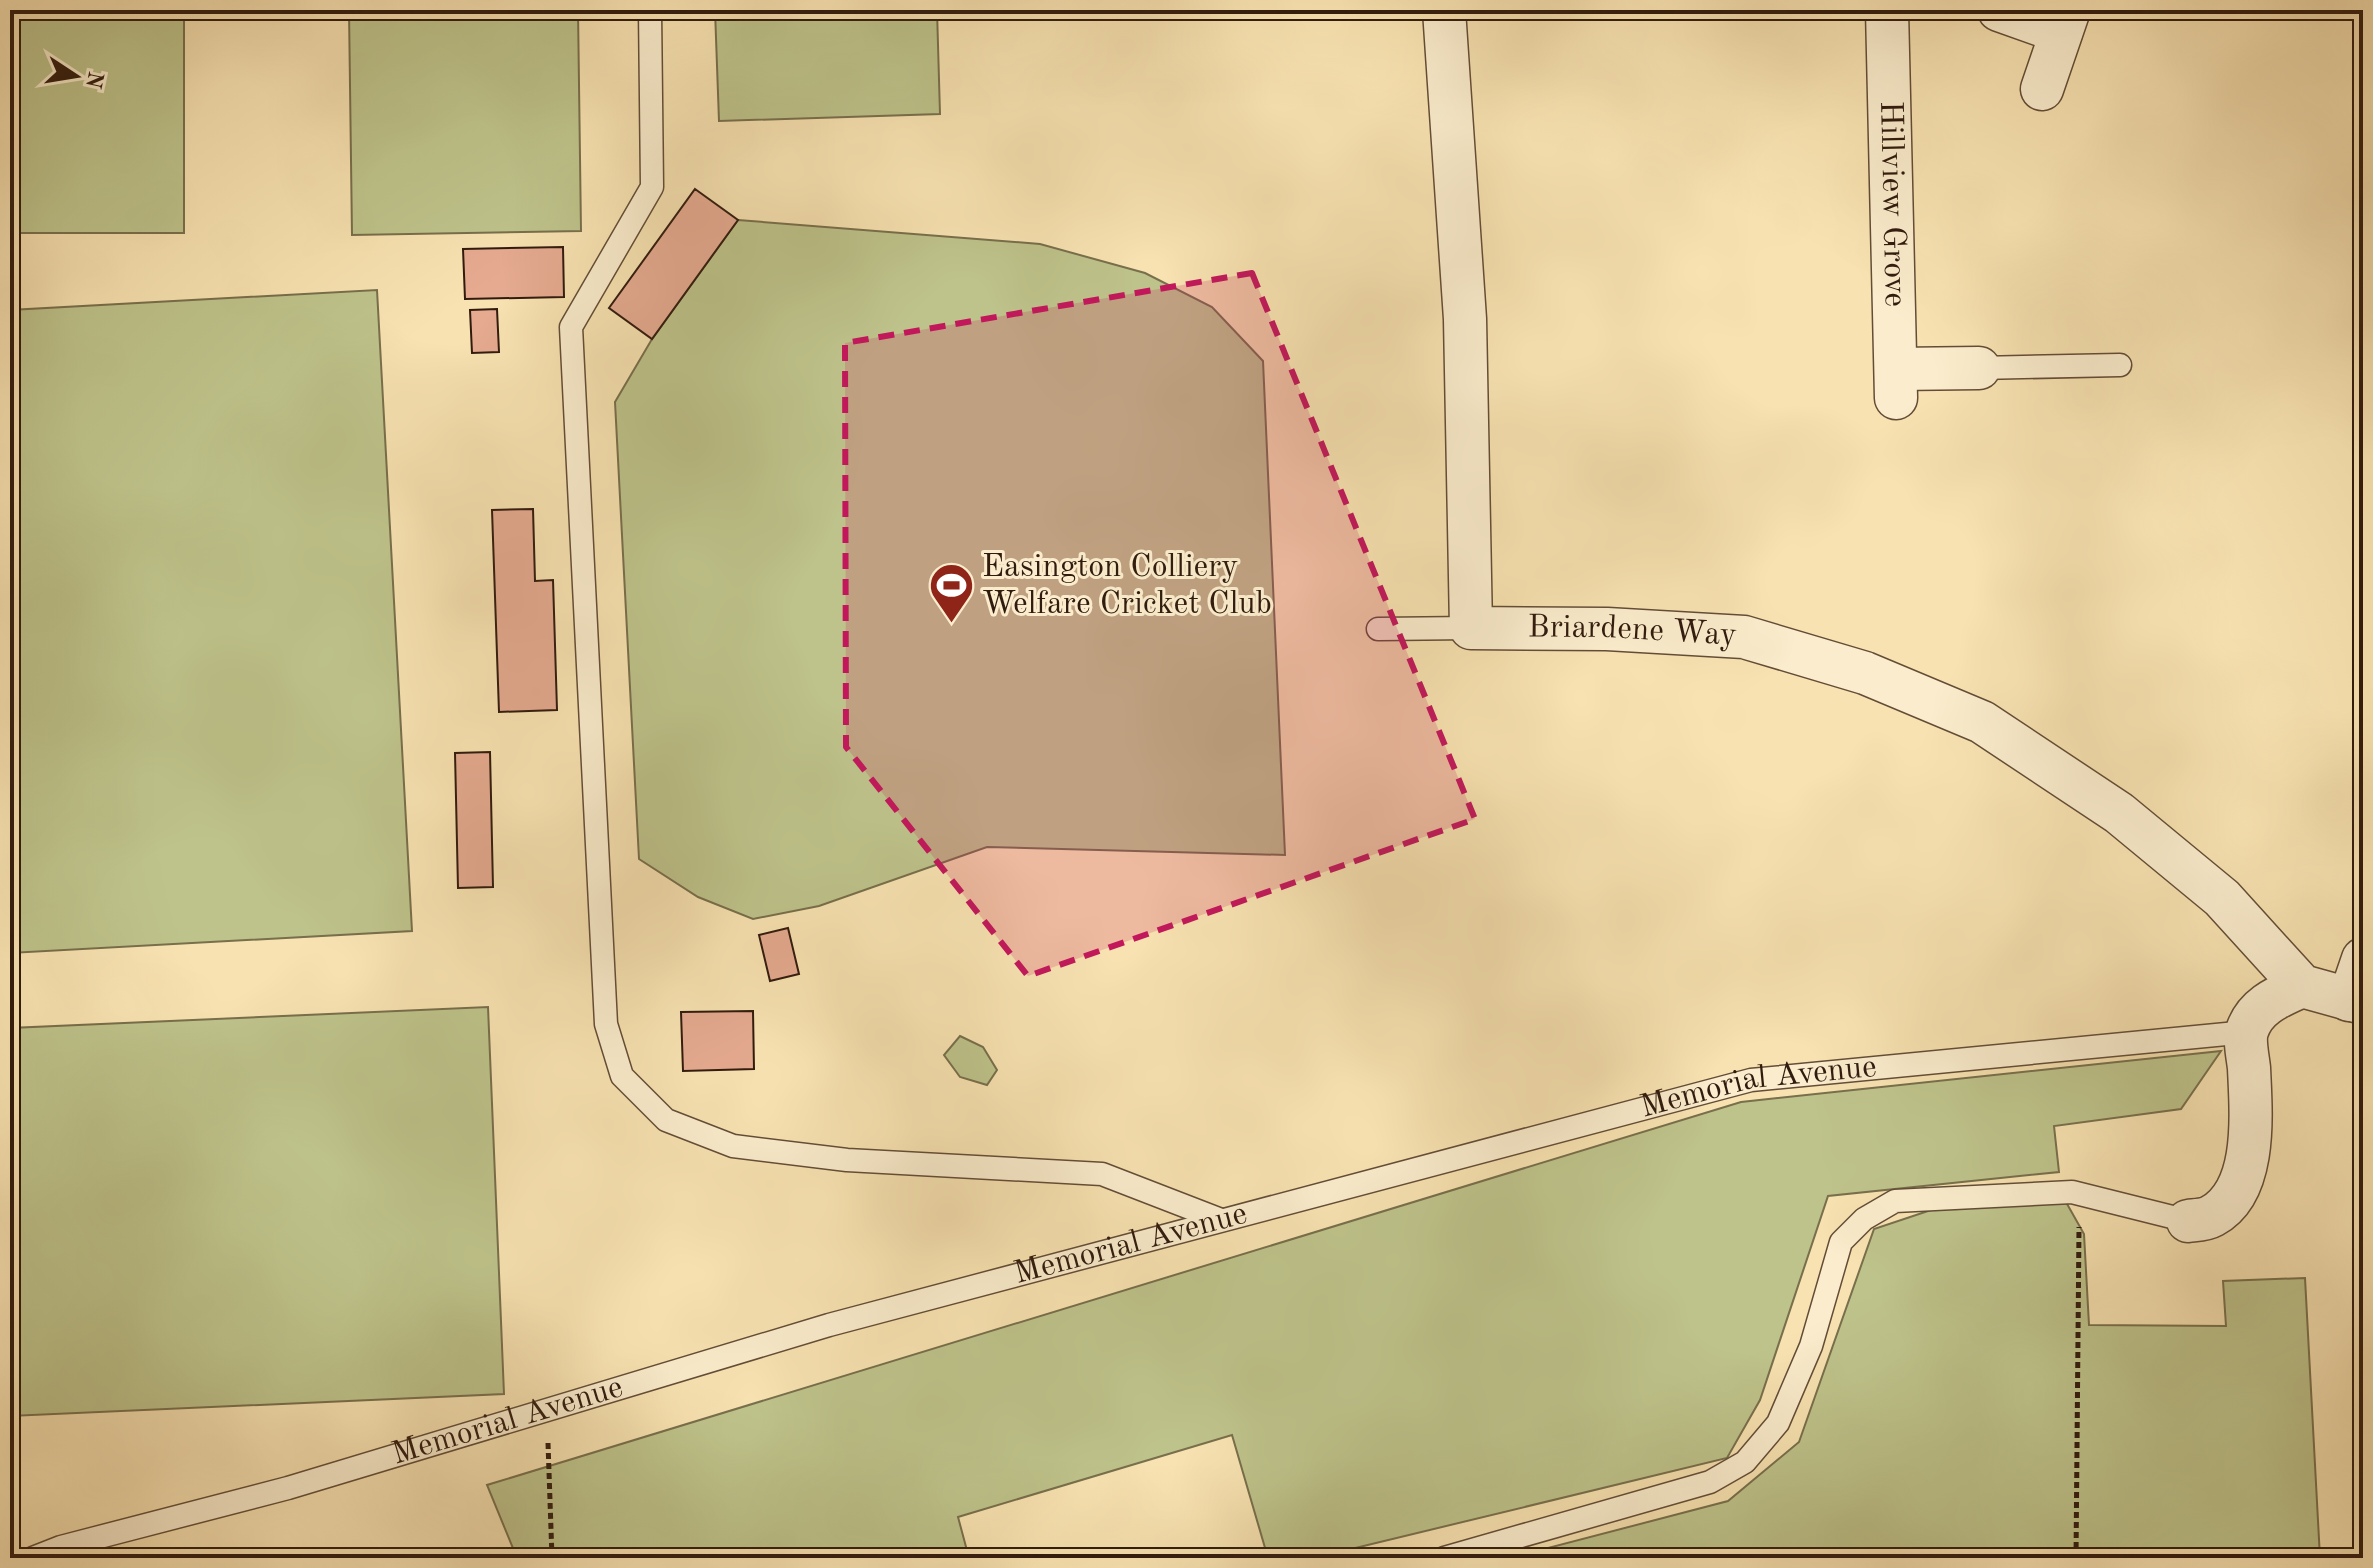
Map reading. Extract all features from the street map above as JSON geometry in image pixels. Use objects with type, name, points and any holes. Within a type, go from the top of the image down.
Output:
[{"type":"street","points":[[1444,10],[1465,319],[1471,628]]},
{"type":"street","name":"Hillview Grove","points":[[1887,10],[1896,383],[1979,368]]},
{"type":"street","points":[[1999,10],[2065,21],[2042,89]]},
{"type":"street","name":"Briardene Way","points":[[1471,628],[1607,629],[1744,637],[1865,673],[1982,722],[2119,813],[2222,898],[2302,986]]},
{"type":"street","points":[[2188,1221],[2210,1218],[2226,1206],[2240,1188],[2247,1163],[2251,1103],[2247,1032],[2265,1004],[2302,986],[2356,1002],[2363,959]]},
{"type":"lane","points":[[650,10],[652,187],[571,327],[606,1024],[622,1076],[666,1120],[733,1146],[847,1160],[1102,1174],[1221,1220]]},
{"type":"lane","points":[[1979,368],[2120,365]]},
{"type":"lane","points":[[1378,629],[1471,628]]},
{"type":"lane","name":"Memorial Avenue","points":[[33,1558],[61,1547],[288,1488],[829,1325],[1751,1080],[2247,1032]]},
{"type":"lane","points":[[1444,1558],[1710,1482],[1745,1462],[1778,1423],[1811,1346],[1841,1242],[1864,1219],[1895,1201],[2072,1192],[2188,1221]]},
{"type":"path","points":[[2076,1558],[2080,1194]]},
{"type":"path","points":[[548,1410],[552,1558]]},
{"type":"path","points":[[997,1558],[1012,1555],[1015,1558]]},
{"type":"highlighted area","points":[[1252,273],[1475,819],[1028,976],[846,747],[845,343]]},
{"type":"green space","points":[[10,10],[184,10],[184,233],[10,233]]},
{"type":"green space","points":[[349,10],[578,10],[581,231],[352,235]]},
{"type":"green space","points":[[715,10],[937,10],[940,114],[719,121]]},
{"type":"green space","name":"Easington Colliery Welfare Cricket Club","points":[[738,220],[1040,244],[1145,273],[1212,307],[1263,361],[1285,855],[987,847],[819,906],[753,919],[698,897],[639,859],[615,402],[652,339]]},
{"type":"green space","points":[[377,290],[412,931],[10,953],[10,310]]},
{"type":"green space","points":[[488,1007],[504,1394],[10,1416],[10,1028]]},
{"type":"green space","points":[[960,1036],[983,1047],[997,1070],[987,1085],[960,1077],[944,1055]]},
{"type":"green space","points":[[2221,1051],[2181,1109],[2054,1126],[2059,1172],[1828,1196],[1760,1400],[1727,1458],[1314,1558],[1268,1558],[1232,1435],[958,1517],[969,1558],[517,1558],[487,1485],[1741,1102]]},
{"type":"green space","points":[[2062,1195],[2084,1234],[2089,1325],[2226,1326],[2223,1281],[2305,1278],[2320,1558],[1510,1558],[1728,1501],[1799,1442],[1874,1229],[1934,1209]]},
{"type":"building","points":[[695,189],[738,220],[652,339],[609,308]]},
{"type":"building","points":[[563,247],[564,297],[465,299],[463,249]]},
{"type":"building","points":[[497,309],[499,352],[472,353],[470,310]]},
{"type":"building","points":[[533,509],[535,581],[553,580],[557,710],[499,712],[492,510]]},
{"type":"building","points":[[490,752],[493,887],[458,888],[455,753]]},
{"type":"building","points":[[788,928],[799,974],[770,981],[759,935]]},
{"type":"building","points":[[753,1011],[754,1069],[683,1071],[681,1012]]},
{"type":"building","points":[[2357,1441],[2363,1441],[2363,1476],[2358,1476]]},
{"type":"place","name":"Easington Colliery Welfare Cricket Club","points":[[951,625]]}]
